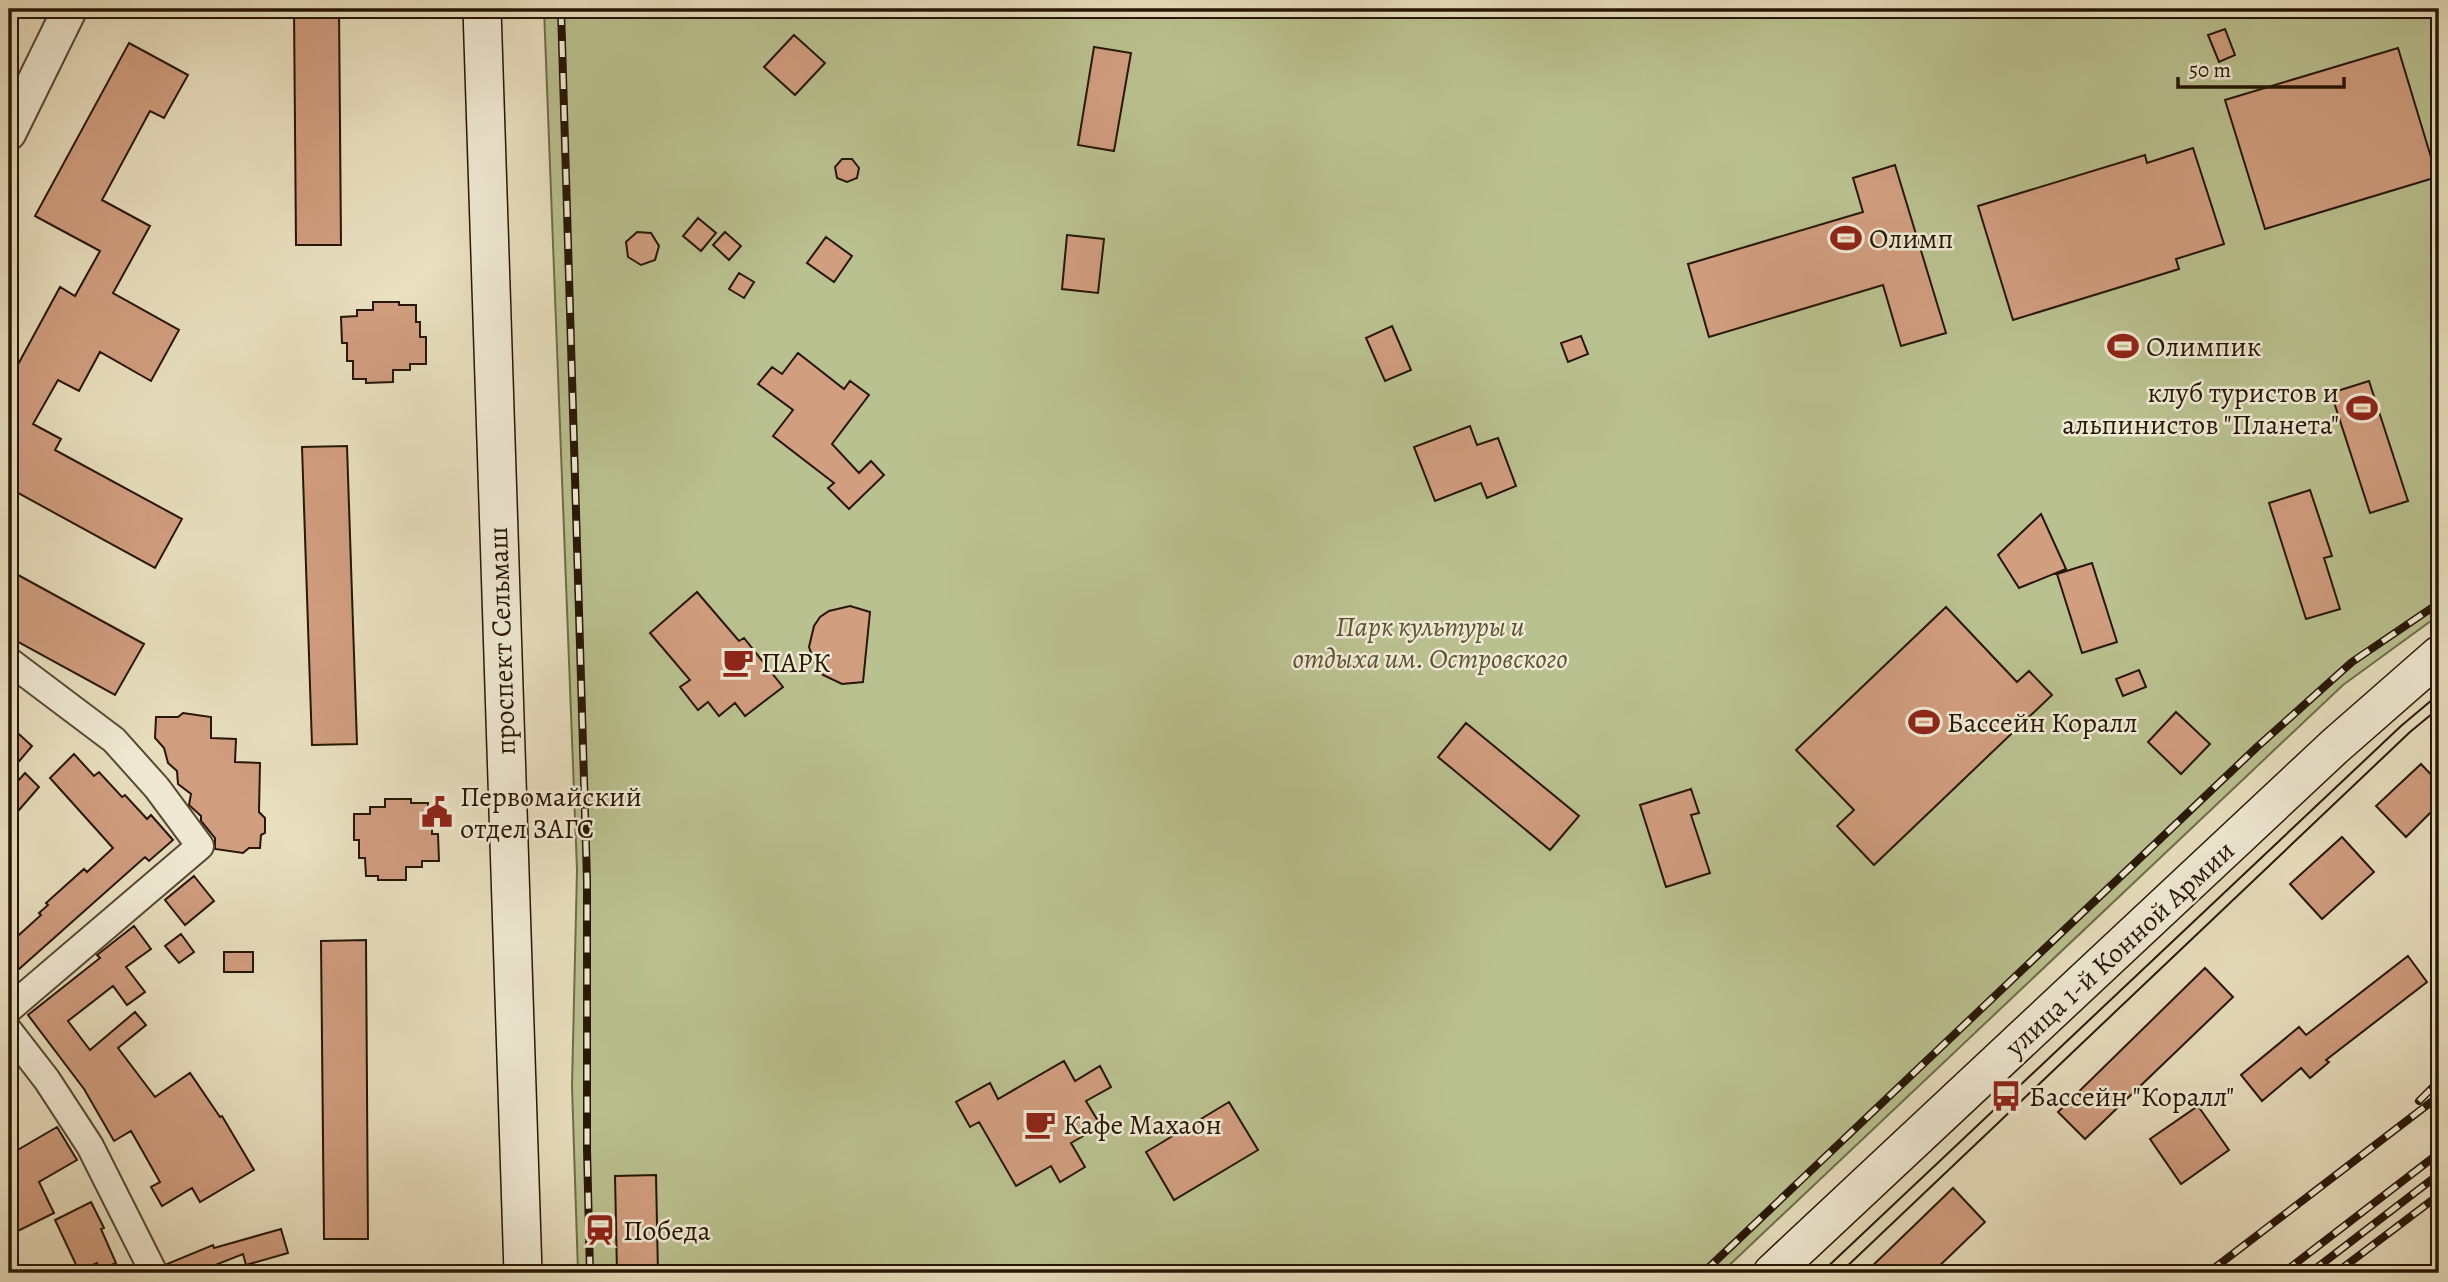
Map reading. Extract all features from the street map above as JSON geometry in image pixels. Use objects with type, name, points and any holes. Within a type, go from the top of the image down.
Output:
[{"type":"main road","name":"проспект Сельмаш","points":[[482,9],[523,1273]]},
{"type":"main road","name":"проспект Сельмаш","points":[[505,9],[522,669],[542,1273]]},
{"type":"main road","name":"улица 1-й Конной Армии","points":[[1772,1273],[2334,747],[2439,655]]},
{"type":"street","points":[[9,133],[70,9]]},
{"type":"street","points":[[9,661],[114,740],[157,788],[200,846],[9,1009]]},
{"type":"street","points":[[9,1031],[47,1080],[90,1146],[154,1273]]},
{"type":"green space","name":"Парк культуры и отдыха им. Островского","points":[[544,9],[2439,9],[2439,615],[2343,685],[1721,1273],[578,1273],[572,1086],[577,870]]},
{"type":"building","points":[[294,9],[339,9],[341,245],[296,245]]},
{"type":"building","points":[[2225,29],[2235,55],[2219,62],[2208,35]]},
{"type":"building","points":[[794,35],[825,63],[795,95],[764,67]]},
{"type":"building","points":[[129,43],[188,75],[164,118],[150,111],[102,200],[150,226],[113,293],[179,330],[151,381],[100,352],[79,391],[58,380],[33,424],[61,439],[55,450],[182,519],[155,568],[9,488],[9,381],[60,287],[75,296],[100,251],[35,216]]},
{"type":"building","points":[[1094,47],[1131,53],[1114,151],[1078,145]]},
{"type":"building","points":[[2398,48],[2437,177],[2265,229],[2225,100]]},
{"type":"building","points":[[2193,148],[2224,244],[2176,259],[2179,269],[2013,320],[1978,206],[2145,155],[2147,163]]},
{"type":"building","points":[[842,159],[852,159],[859,168],[857,178],[847,182],[837,178],[835,167]]},
{"type":"building","name":"Олимп","points":[[1895,165],[1946,333],[1901,346],[1883,285],[1709,337],[1688,264],[1863,212],[1853,178]]},
{"type":"building","points":[[698,218],[716,233],[701,251],[683,236]]},
{"type":"building","points":[[637,232],[651,233],[659,246],[655,260],[641,265],[628,257],[626,242]]},
{"type":"building","points":[[725,232],[741,246],[729,260],[713,245]]},
{"type":"building","points":[[1067,235],[1104,239],[1098,293],[1062,289]]},
{"type":"building","points":[[826,237],[852,256],[834,282],[807,263]]},
{"type":"building","points":[[739,273],[754,282],[744,298],[729,289]]},
{"type":"building","points":[[373,302],[416,305],[416,322],[420,322],[420,337],[426,337],[426,364],[410,364],[410,370],[393,370],[393,382],[366,383],[366,379],[353,379],[353,361],[347,361],[347,343],[342,343],[341,317],[357,316],[357,310],[373,310]]},
{"type":"building","points":[[1392,326],[1411,370],[1385,381],[1366,338]]},
{"type":"building","points":[[1581,336],[1588,354],[1568,362],[1561,343]]},
{"type":"building","points":[[798,353],[844,389],[850,381],[869,395],[832,444],[859,473],[871,461],[884,475],[849,509],[828,488],[834,483],[773,436],[793,410],[758,384],[772,367],[782,374]]},
{"type":"building","points":[[2369,381],[2408,501],[2370,513],[2331,393]]},
{"type":"building","points":[[1470,426],[1477,445],[1498,438],[1516,486],[1487,498],[1481,483],[1435,501],[1414,447]]},
{"type":"building","points":[[347,446],[357,744],[312,745],[302,447]]},
{"type":"building","points":[[2310,490],[2332,556],[2324,558],[2340,609],[2306,619],[2269,503]]},
{"type":"building","points":[[2041,514],[2066,569],[2019,588],[1998,555]]},
{"type":"building","points":[[2092,563],[2117,642],[2082,653],[2057,574]]},
{"type":"building","points":[[9,570],[144,644],[115,695],[9,637]]},
{"type":"building","points":[[697,592],[739,641],[744,638],[783,687],[745,716],[735,703],[719,716],[708,702],[698,710],[680,687],[690,680],[650,633]]},
{"type":"building","points":[[850,606],[870,612],[863,682],[842,684],[823,675],[816,667],[809,647],[814,626],[820,617],[829,611]]},
{"type":"building","name":"Бассейн Коралл","points":[[1946,607],[2017,682],[2029,671],[2052,695],[1874,865],[1837,826],[1854,810],[1796,750]]},
{"type":"building","points":[[2139,670],[2146,687],[2123,696],[2116,679]]},
{"type":"building","points":[[2176,712],[2210,744],[2181,774],[2148,742]]},
{"type":"building","points":[[183,713],[211,717],[211,738],[236,739],[235,762],[260,763],[259,812],[265,818],[265,833],[261,835],[260,848],[249,848],[243,853],[215,849],[215,838],[201,821],[201,816],[189,805],[191,794],[178,784],[177,771],[168,763],[164,748],[155,738],[156,717],[178,717]]},
{"type":"building","points":[[1466,723],[1579,816],[1550,850],[1438,757]]},
{"type":"building","points":[[9,725],[32,746],[9,773]]},
{"type":"building","points":[[74,754],[94,776],[99,772],[122,797],[125,795],[147,819],[151,815],[173,840],[149,861],[145,857],[9,978],[9,944],[41,915],[39,913],[48,905],[46,903],[84,869],[87,872],[113,848],[50,778]]},
{"type":"building","points":[[2421,764],[2439,783],[2439,804],[2406,837],[2376,806]]},
{"type":"building","points":[[25,773],[39,787],[19,810],[9,801],[9,791]]},
{"type":"building","points":[[1691,789],[1699,813],[1691,815],[1710,873],[1666,887],[1640,805]]},
{"type":"building","points":[[385,799],[411,799],[411,803],[428,803],[432,834],[438,834],[439,861],[422,861],[422,867],[406,867],[406,880],[378,880],[378,876],[366,876],[365,858],[359,858],[359,840],[354,840],[354,814],[370,814],[370,807],[385,807]]},
{"type":"building","points":[[2342,837],[2374,872],[2322,919],[2290,884]]},
{"type":"building","points":[[194,876],[214,901],[185,925],[165,900]]},
{"type":"building","points":[[134,926],[151,949],[126,967],[145,992],[127,1005],[113,986],[68,1021],[90,1050],[135,1012],[146,1025],[118,1048],[155,1097],[190,1073],[220,1117],[222,1116],[254,1170],[200,1202],[192,1188],[162,1206],[151,1187],[160,1182],[131,1131],[114,1141],[84,1089],[28,1015],[100,958],[97,955]]},
{"type":"building","points":[[181,934],[194,952],[179,963],[165,946]]},
{"type":"building","points":[[366,940],[368,1239],[324,1239],[321,941]]},
{"type":"building","points":[[224,952],[253,952],[253,972],[224,972]]},
{"type":"building","points":[[2408,956],[2427,982],[2326,1060],[2329,1062],[2310,1078],[2301,1068],[2262,1101],[2241,1075],[2299,1027],[2306,1035]]},
{"type":"building","points":[[2205,968],[2233,997],[2085,1139],[2058,1112]]},
{"type":"building","name":"Кафе Махаон","points":[[1064,1061],[1075,1081],[1100,1066],[1111,1087],[1086,1101],[1101,1126],[1071,1143],[1085,1167],[1060,1182],[1051,1166],[1016,1186],[979,1122],[970,1127],[956,1102],[990,1083],[998,1099]]},
{"type":"building","points":[[1229,1102],[1258,1150],[1174,1200],[1146,1152]]},
{"type":"building","points":[[2198,1106],[2229,1150],[2181,1184],[2150,1139]]},
{"type":"building","points":[[57,1127],[77,1160],[39,1182],[54,1213],[18,1231],[9,1212],[9,1155]]},
{"type":"building","points":[[656,1175],[658,1273],[617,1273],[615,1176]]},
{"type":"building","points":[[1953,1188],[1985,1222],[1932,1273],[1865,1273]]},
{"type":"building","points":[[91,1202],[104,1228],[101,1229],[116,1263],[99,1270],[97,1263],[79,1271],[55,1220]]},
{"type":"building","points":[[281,1229],[288,1253],[246,1265],[243,1254],[195,1273],[170,1273],[167,1264],[213,1245],[214,1248]]},
{"type":"tram line","points":[[1821,1273],[2401,726],[2439,694]]},
{"type":"tram line","points":[[1840,1273],[2410,732],[2439,708]]},
{"type":"railway","points":[[561,9],[587,880],[590,1273]]},
{"type":"railway","points":[[1703,1273],[2257,747],[2352,662],[2439,603]]},
{"type":"railway","points":[[2419,1101],[2439,1081]]},
{"type":"railway","points":[[2208,1273],[2439,1096]]},
{"type":"railway","points":[[2283,1273],[2439,1153]]},
{"type":"railway","points":[[2310,1273],[2439,1174]]},
{"type":"railway","points":[[2336,1273],[2439,1195]]},
{"type":"place","name":"Олимп","points":[[1846,238]]},
{"type":"place","name":"Олимпик","points":[[2123,346]]},
{"type":"place","name":"клуб туристов и альпинистов \"Планета\"","points":[[2362,408]]},
{"type":"place","name":"ПАРК","points":[[738,662]]},
{"type":"place","name":"Бассейн Коралл","points":[[1924,722]]},
{"type":"place","name":"Первомайский отдел ЗАГС","points":[[437,812]]},
{"type":"place","name":"Бассейн \"Коралл\"","points":[[2006,1096]]},
{"type":"place","name":"Кафе Махаон","points":[[1040,1124]]},
{"type":"place","name":"Победа","points":[[600,1230]]}]
